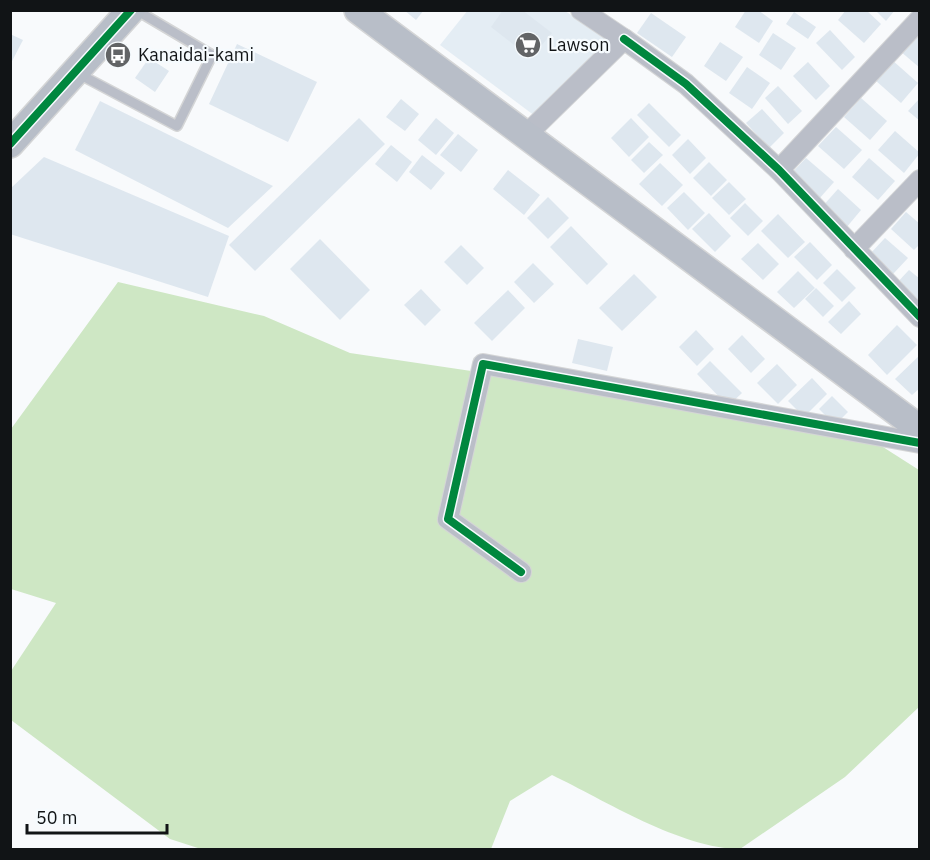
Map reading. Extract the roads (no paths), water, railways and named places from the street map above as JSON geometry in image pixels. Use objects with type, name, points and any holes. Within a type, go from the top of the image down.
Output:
[{"type":"main road","points":[[10,144],[131,10]]},
{"type":"main road","points":[[358,10],[920,429]]},
{"type":"street","points":[[581,10],[686,84],[779,170],[920,317]]},
{"type":"street","points":[[779,170],[920,19]]},
{"type":"street","points":[[526,135],[624,39]]},
{"type":"street","points":[[854,249],[920,180]]},
{"type":"street","points":[[521,572],[448,519],[483,364],[920,443]]},
{"type":"lane","points":[[75,72],[177,126],[212,55],[136,10]]},
{"type":"place","name":"Lawson","points":[[528,45]]},
{"type":"place","name":"Kanaidai-kami","points":[[118,55]]}]
